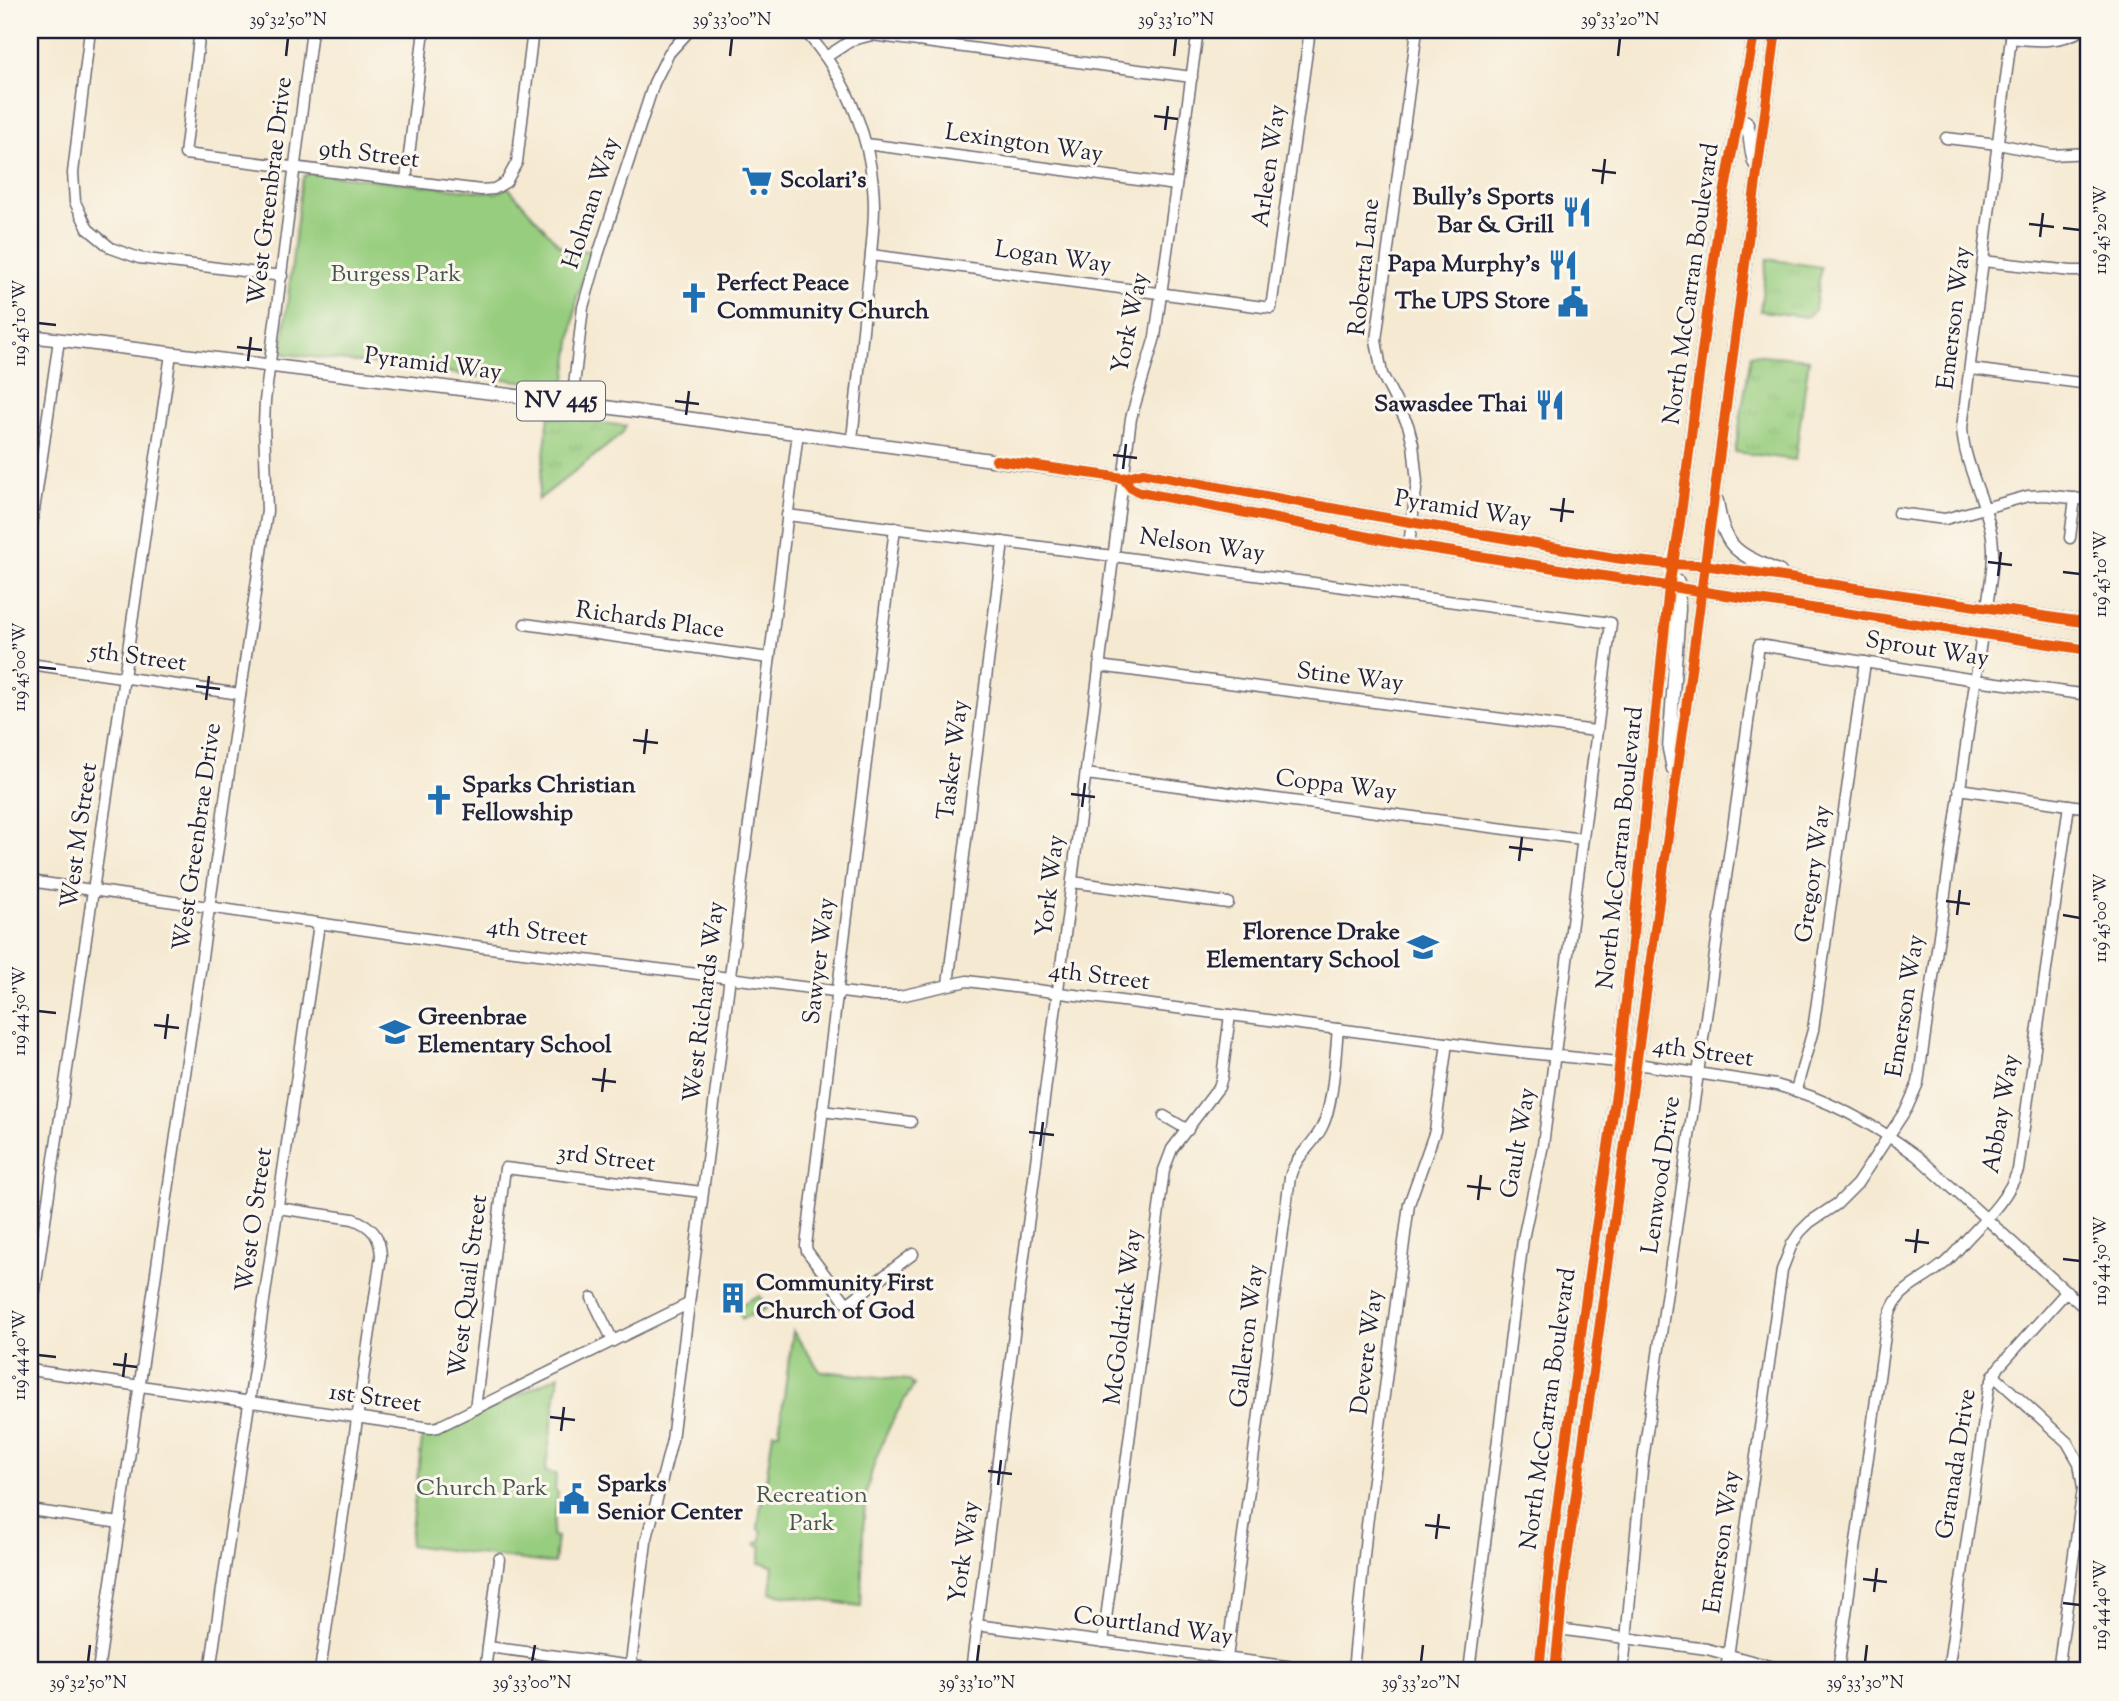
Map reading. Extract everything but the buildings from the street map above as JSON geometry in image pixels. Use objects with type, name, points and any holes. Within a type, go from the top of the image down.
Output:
[{"type":"main road","name":"North McCarran Boulevard","points":[[1539,1671],[1553,1533],[1619,1062],[1674,587],[1673,565],[1713,263],[1755,30]]},
{"type":"main road","name":"North McCarran Boulevard","points":[[1555,1671],[1776,30]]},
{"type":"main road","points":[[1738,118],[1746,122],[1749,129],[1749,145],[1756,167]]},
{"type":"main road","name":"Pyramid Way","points":[[30,336],[572,402],[1123,478],[1143,473],[1412,523],[1673,565],[1704,565],[2089,623]]},
{"type":"main road","name":"Pyramid Way","points":[[1123,478],[1131,488],[1140,492],[1409,545],[2089,650]]},
{"type":"main road","points":[[1715,484],[1722,528],[1735,550],[1797,580]]},
{"type":"main road","points":[[1674,587],[1669,749],[1675,780]]},
{"type":"street","points":[[90,30],[73,173],[75,202],[88,229],[111,248],[139,258],[282,276]]},
{"type":"street","name":"9th Street","points":[[200,30],[185,154],[481,190],[494,189],[506,182],[517,162],[533,30]]},
{"type":"street","name":"West Greenbrae Drive","points":[[98,1671],[267,511],[264,424],[269,367],[312,30]]},
{"type":"street","points":[[406,180],[424,30]]},
{"type":"street","name":"Holman Way","points":[[572,402],[583,307],[594,265],[654,83],[669,53],[690,30]]},
{"type":"street","points":[[804,30],[826,57],[848,95],[866,144],[874,202],[852,440]]},
{"type":"street","name":"York Way","points":[[971,1671],[1131,418],[1155,337],[1198,30]]},
{"type":"street","name":"Arleen Way","points":[[1271,308],[1310,30]]},
{"type":"street","name":"Roberta Lane","points":[[1409,545],[1417,482],[1412,441],[1408,425],[1382,374],[1376,340],[1417,30]]},
{"type":"street","points":[[2011,34],[2051,41],[2068,38],[2082,30]]},
{"type":"street","name":"Emerson Way","points":[[1987,608],[1993,541],[1963,443],[1962,428],[2011,34]]},
{"type":"street","points":[[826,57],[852,40],[872,35],[1192,77]]},
{"type":"street","points":[[1946,138],[1998,144],[2052,155],[2089,153]]},
{"type":"street","name":"Lexington Way","points":[[866,144],[1177,185]]},
{"type":"street","name":"Logan Way","points":[[871,254],[1271,308]]},
{"type":"street","points":[[1983,261],[2089,271]]},
{"type":"street","points":[[30,538],[59,340]]},
{"type":"street","name":"West M Street","points":[[30,1324],[171,354]]},
{"type":"street","points":[[1971,369],[2089,384]]},
{"type":"street","name":"West Richards Way","points":[[630,1669],[652,1516],[672,1440],[798,432]]},
{"type":"street","points":[[1898,513],[1945,519],[2028,496],[2045,495],[2089,500]]},
{"type":"street","points":[[2070,538],[2076,498]]},
{"type":"street","name":"Nelson Way","points":[[787,515],[1611,622]]},
{"type":"street","name":"Sawyer Way","points":[[895,528],[806,1246],[847,1304],[913,1254]]},
{"type":"street","name":"Tasker Way","points":[[948,984],[1003,542]]},
{"type":"street","name":"Gault Way","points":[[1469,1671],[1523,1240],[1543,1145],[1611,622]]},
{"type":"street","name":"Richards Place","points":[[526,624],[769,658]]},
{"type":"street","name":"Emerson Way","points":[[1726,1671],[1786,1256],[1800,1232],[1837,1204],[1857,1184],[1908,1108],[1918,1083],[1982,634]]},
{"type":"street","name":"Sprout Way","points":[[1759,645],[1975,680],[2089,695]]},
{"type":"street","name":"Lenwood Drive","points":[[1623,1671],[1643,1460],[1759,645]]},
{"type":"street","name":"Gregory Way","points":[[1796,1090],[1813,1030],[1865,662]]},
{"type":"street","name":"5th Street","points":[[30,664],[240,694]]},
{"type":"street","name":"Stine Way","points":[[1099,666],[1595,731]]},
{"type":"street","name":"Coppa Way","points":[[1086,774],[1582,839]]},
{"type":"street","points":[[1959,789],[2089,808]]},
{"type":"street","name":"Abbay Way","points":[[1838,1671],[1887,1321],[1891,1309],[1905,1290],[1944,1265],[2007,1195],[2018,1170],[2069,805]]},
{"type":"street","name":"4th Street","points":[[30,881],[482,947],[837,992],[893,996],[967,981],[1447,1043],[1637,1064],[1776,1085],[1843,1109],[1889,1135],[1917,1156],[2089,1312]]},
{"type":"street","points":[[1072,883],[1228,903]]},
{"type":"street","name":"West O Street","points":[[210,1671],[319,924]]},
{"type":"street","name":"McGoldrick Way","points":[[1103,1642],[1164,1170],[1172,1149],[1219,1087],[1230,1015]]},
{"type":"street","name":"Galleron Way","points":[[1227,1658],[1290,1177],[1297,1158],[1317,1136],[1327,1113],[1338,1029]]},
{"type":"street","name":"Devere Way","points":[[1353,1671],[1367,1525],[1409,1204],[1435,1131],[1447,1043]]},
{"type":"street","points":[[822,1111],[911,1122]]},
{"type":"street","points":[[1164,1116],[1188,1130]]},
{"type":"street","name":"3rd Street","points":[[505,1168],[702,1192]]},
{"type":"street","name":"West Quail Street","points":[[475,1409],[505,1168]]},
{"type":"street","points":[[278,1208],[365,1223],[375,1232],[380,1243],[381,1256],[320,1671]]},
{"type":"street","name":"Granada Drive","points":[[1948,1671],[1986,1397],[1993,1375],[2067,1291]]},
{"type":"street","points":[[592,1298],[613,1341]]},
{"type":"street","name":"1st Street","points":[[30,1370],[431,1428],[688,1304]]},
{"type":"street","points":[[1993,1375],[2067,1442],[2079,1463],[2082,1475],[2083,1488],[2058,1671]]},
{"type":"street","points":[[30,1510],[120,1523]]},
{"type":"street","points":[[485,1671],[499,1559]]},
{"type":"street","name":"Courtland Way","points":[[976,1625],[1324,1671]]},
{"type":"street","points":[[1543,1627],[1627,1637],[1728,1654],[1788,1671]]},
{"type":"street","points":[[488,1647],[630,1669],[671,1671]]},
{"type":"green space","name":"Burgess Park","points":[[310,173],[496,193],[508,187],[559,245],[568,250],[591,251],[577,297],[566,379],[554,385],[286,354],[282,351],[301,185],[304,176]]},
{"type":"green space","points":[[1767,259],[1821,267],[1815,310],[1807,317],[1760,311]]},
{"type":"green space","points":[[1751,354],[1809,359],[1795,460],[1735,452]]},
{"type":"green space","points":[[549,416],[626,426],[622,434],[538,500]]},
{"type":"green space","points":[[759,1295],[766,1309],[742,1319],[738,1306]]},
{"type":"green space","name":"Recreation Park","points":[[793,1331],[820,1371],[908,1380],[914,1385],[884,1439],[869,1484],[863,1525],[861,1606],[770,1593],[773,1566],[759,1563],[762,1546],[756,1545],[761,1542],[762,1531],[758,1529],[763,1488],[773,1432],[779,1432]]},
{"type":"green space","name":"Church Park","points":[[559,1375],[545,1472],[556,1474],[555,1489],[558,1493],[552,1536],[557,1537],[554,1564],[409,1545],[423,1432],[442,1433]]},
{"type":"cycle path","points":[[1539,1671],[1550,1559],[1617,1087],[1669,587],[1719,221],[1755,30]]},
{"type":"cycle path","points":[[1555,1671],[1564,1580],[1686,708],[1776,30]]},
{"type":"cycle path","points":[[996,460],[1123,478],[1143,473],[1606,556],[1655,563],[1704,565],[2089,623]]},
{"type":"cycle path","points":[[1123,478],[1131,488],[1140,492],[1409,545],[2089,650]]},
{"type":"place","name":"Scolari's","points":[[757,181]]},
{"type":"place","name":"Bully's Sports Bar & Grill","points":[[1577,212]]},
{"type":"place","name":"Papa Murphy's","points":[[1563,265]]},
{"type":"place","name":"Perfect Peace Community Church","points":[[694,298]]},
{"type":"place","name":"The UPS Store","points":[[1573,302]]},
{"type":"place","name":"Sawasdee Thai","points":[[1550,405]]},
{"type":"place","name":"Sparks Christian Fellowship","points":[[439,800]]},
{"type":"place","name":"Florence Drake Elementary School","points":[[1423,947]]},
{"type":"place","name":"Greenbrae Elementary School","points":[[395,1032]]},
{"type":"place","name":"Community First Church of God","points":[[733,1298]]},
{"type":"place","name":"Sparks Senior Center","points":[[574,1499]]}]
